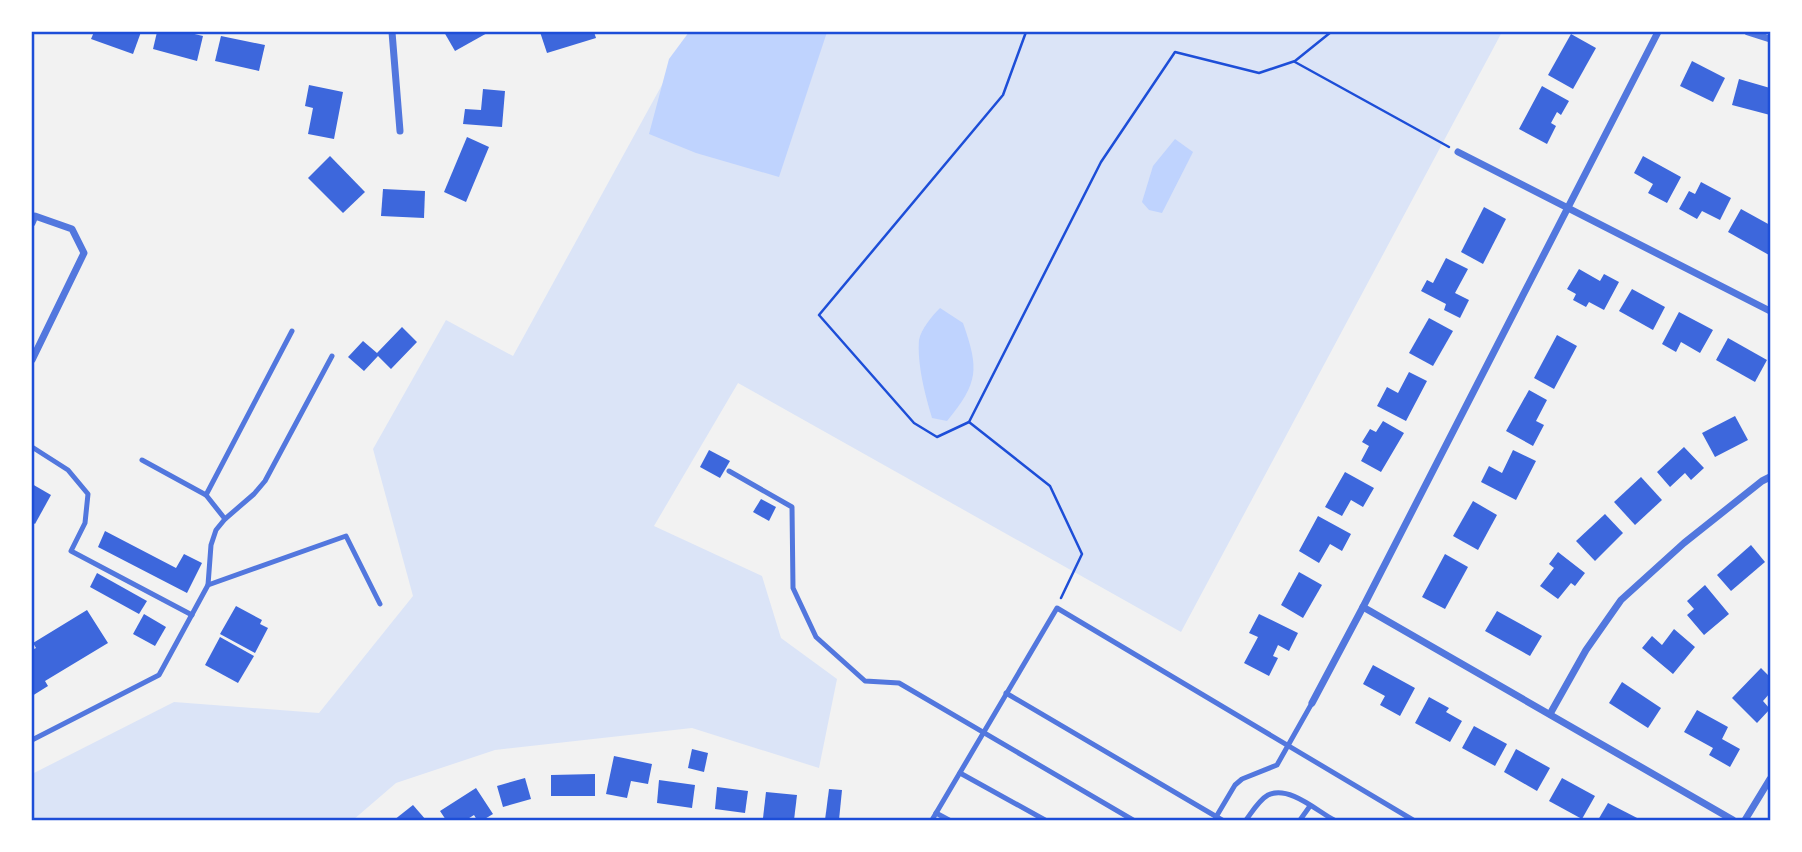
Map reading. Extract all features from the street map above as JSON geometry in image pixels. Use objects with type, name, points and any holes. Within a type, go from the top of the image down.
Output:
[{"type":"street","points":[[391,32],[400,131]]},
{"type":"street","points":[[1312,703],[1658,32]]},
{"type":"street","points":[[1748,32],[1770,39]]},
{"type":"street","points":[[1458,152],[1770,311]]},
{"type":"street","points":[[32,223],[35,216],[72,229],[84,253],[32,360]]},
{"type":"street","points":[[1550,714],[1586,650],[1621,600],[1684,543],[1770,477]]},
{"type":"street","points":[[1363,607],[1733,821]]},
{"type":"street","points":[[1745,821],[1770,779]]},
{"type":"lane","points":[[206,495],[292,331]]},
{"type":"lane","points":[[32,740],[159,675],[208,585],[211,545],[216,530],[254,495],[265,481],[332,356]]},
{"type":"lane","points":[[32,447],[68,470],[88,494],[85,523],[71,551],[192,615]]},
{"type":"lane","points":[[142,460],[206,495],[225,519]]},
{"type":"lane","points":[[730,471],[792,507],[793,588],[816,637],[865,681],[899,683],[1133,821]]},
{"type":"lane","points":[[208,585],[346,536],[380,604]]},
{"type":"lane","points":[[932,821],[1056,608],[1413,821]]},
{"type":"lane","points":[[1006,693],[1219,819],[1235,785],[1248,775],[1277,765],[1312,703]]},
{"type":"lane","points":[[960,773],[1045,821]]},
{"type":"lane","points":[[1247,821],[1266,796],[1278,792],[1289,795],[1334,821]]},
{"type":"lane","points":[[1300,821],[1310,806]]},
{"type":"lane","points":[[936,813],[949,821]]},
{"type":"path","points":[[1026,32],[1003,95],[819,316],[914,423],[937,437],[969,422],[1101,162],[1175,52],[1259,73],[1295,61],[1331,32]]},
{"type":"path","points":[[1295,61],[1458,152]]},
{"type":"path","points":[[969,422],[1049,486],[1082,554],[1056,608]]},
{"type":"shaded area","points":[[691,32],[1502,32],[1181,632],[738,383],[654,526],[762,576],[781,638],[837,679],[819,768],[692,728],[495,750],[396,783],[353,820],[32,820],[32,774],[174,702],[319,713],[413,596],[373,449],[446,320],[513,356]]},
{"type":"water","points":[[689,32],[827,32],[779,177],[696,153],[649,134],[669,59]]},
{"type":"water","points":[[1175,139],[1193,152],[1162,213],[1149,210],[1142,202],[1153,166]]},
{"type":"water","points":[[940,308],[963,323],[973,364],[973,375],[965,396],[947,421],[932,418],[919,359],[920,336]]},
{"type":"building","points":[[94,32],[141,32],[133,54],[91,39]]},
{"type":"building","points":[[157,32],[186,32],[203,36],[197,61],[153,49]]},
{"type":"building","points":[[444,32],[489,32],[455,51]]},
{"type":"building","points":[[540,32],[594,32],[596,38],[547,53]]},
{"type":"building","points":[[1571,34],[1596,48],[1573,89],[1548,75]]},
{"type":"building","points":[[221,36],[265,45],[259,71],[215,61]]},
{"type":"building","points":[[1692,61],[1725,78],[1713,102],[1680,86]]},
{"type":"building","points":[[1739,79],[1770,88],[1770,115],[1732,105]]},
{"type":"building","points":[[309,85],[343,92],[334,139],[308,134],[313,108],[305,106]]},
{"type":"building","points":[[1542,86],[1569,101],[1561,115],[1557,112],[1551,123],[1556,126],[1547,144],[1519,129]]},
{"type":"building","points":[[483,89],[505,91],[502,127],[463,124],[465,109],[481,110]]},
{"type":"building","points":[[467,137],[489,147],[466,202],[444,192]]},
{"type":"building","points":[[330,156],[365,192],[343,213],[308,178]]},
{"type":"building","points":[[1643,156],[1681,177],[1667,203],[1648,193],[1653,184],[1634,173]]},
{"type":"building","points":[[1701,182],[1731,198],[1720,220],[1702,211],[1697,219],[1679,209],[1689,191],[1695,194]]},
{"type":"building","points":[[383,189],[425,191],[424,218],[381,216]]},
{"type":"building","points":[[1484,207],[1506,219],[1483,264],[1461,252]]},
{"type":"building","points":[[1741,209],[1770,225],[1769,255],[1728,232]]},
{"type":"building","points":[[1446,258],[1468,269],[1455,293],[1469,300],[1460,318],[1444,310],[1446,304],[1421,291],[1427,280],[1433,283]]},
{"type":"building","points":[[1579,269],[1600,281],[1604,274],[1619,282],[1604,310],[1589,302],[1586,307],[1573,300],[1576,294],[1567,289]]},
{"type":"building","points":[[1632,289],[1665,307],[1653,330],[1619,311]]},
{"type":"building","points":[[1679,312],[1713,330],[1700,353],[1681,342],[1676,352],[1662,344]]},
{"type":"building","points":[[1429,318],[1453,331],[1433,366],[1409,353]]},
{"type":"building","points":[[402,327],[417,342],[391,369],[378,356],[364,371],[348,357],[363,341],[377,353]]},
{"type":"building","points":[[1557,335],[1577,346],[1554,389],[1534,378]]},
{"type":"building","points":[[1728,338],[1767,360],[1755,382],[1716,360]]},
{"type":"building","points":[[1409,372],[1427,381],[1406,421],[1377,406],[1387,387],[1398,393]]},
{"type":"building","points":[[1529,390],[1547,400],[1536,421],[1544,425],[1533,446],[1506,431]]},
{"type":"building","points":[[1735,416],[1748,440],[1715,457],[1702,433]]},
{"type":"building","points":[[1383,421],[1404,433],[1381,472],[1361,461],[1369,446],[1362,442],[1370,429],[1376,432]]},
{"type":"building","points":[[1684,447],[1704,468],[1691,480],[1685,473],[1670,487],[1657,472]]},
{"type":"building","points":[[709,450],[730,461],[720,478],[700,467]]},
{"type":"building","points":[[1513,450],[1536,461],[1516,500],[1481,482],[1489,466],[1502,473]]},
{"type":"building","points":[[1345,472],[1374,488],[1363,507],[1351,500],[1342,516],[1325,507]]},
{"type":"building","points":[[1641,477],[1662,500],[1635,525],[1614,502]]},
{"type":"building","points":[[32,484],[51,495],[35,524],[32,522]]},
{"type":"building","points":[[761,499],[776,507],[769,521],[753,512]]},
{"type":"building","points":[[1473,501],[1497,515],[1478,550],[1453,536]]},
{"type":"building","points":[[1605,514],[1623,533],[1595,561],[1576,541]]},
{"type":"building","points":[[1318,516],[1351,534],[1342,551],[1330,544],[1319,563],[1299,551]]},
{"type":"building","points":[[105,531],[176,568],[184,554],[202,563],[187,593],[98,547]]},
{"type":"building","points":[[1751,545],[1765,562],[1731,591],[1717,575]]},
{"type":"building","points":[[1558,552],[1585,573],[1575,586],[1571,583],[1558,599],[1540,586],[1554,568],[1549,564]]},
{"type":"building","points":[[1445,554],[1468,567],[1445,609],[1422,597]]},
{"type":"building","points":[[1299,572],[1322,585],[1303,618],[1281,605]]},
{"type":"building","points":[[97,573],[147,601],[139,614],[90,587]]},
{"type":"building","points":[[1705,585],[1729,614],[1704,635],[1687,615],[1694,609],[1687,601]]},
{"type":"building","points":[[236,606],[262,620],[260,624],[268,628],[255,653],[220,634]]},
{"type":"building","points":[[87,610],[108,643],[45,681],[48,686],[32,696],[32,650],[36,648],[33,643]]},
{"type":"building","points":[[1497,611],[1542,636],[1530,656],[1485,631]]},
{"type":"building","points":[[144,614],[166,627],[155,646],[133,634]]},
{"type":"building","points":[[1259,614],[1298,633],[1289,651],[1278,645],[1273,656],[1278,658],[1269,676],[1244,663],[1258,637],[1249,633]]},
{"type":"building","points":[[1674,629],[1695,647],[1673,674],[1642,648],[1652,636],[1662,645]]},
{"type":"building","points":[[220,637],[254,656],[238,683],[205,665]]},
{"type":"building","points":[[1373,665],[1415,688],[1400,716],[1380,705],[1385,696],[1363,684]]},
{"type":"building","points":[[1761,668],[1770,677],[1770,693],[1763,701],[1770,709],[1757,723],[1732,698]]},
{"type":"building","points":[[1622,682],[1661,708],[1648,728],[1609,703]]},
{"type":"building","points":[[1429,697],[1449,708],[1446,712],[1462,721],[1450,742],[1415,723]]},
{"type":"building","points":[[1697,710],[1728,727],[1722,739],[1740,749],[1730,767],[1709,755],[1713,748],[1684,732]]},
{"type":"building","points":[[1474,726],[1507,744],[1495,766],[1462,748]]},
{"type":"building","points":[[692,749],[708,753],[704,772],[688,768]]},
{"type":"building","points":[[1516,749],[1550,768],[1537,791],[1504,772]]},
{"type":"building","points":[[614,756],[652,764],[648,784],[631,781],[627,798],[606,794]]},
{"type":"building","points":[[595,774],[595,796],[551,796],[551,775]]},
{"type":"building","points":[[525,778],[531,799],[503,807],[497,786]]},
{"type":"building","points":[[1562,778],[1595,796],[1582,819],[1549,801]]},
{"type":"building","points":[[659,780],[695,785],[692,808],[657,803]]},
{"type":"building","points":[[717,787],[748,791],[745,813],[715,809]]},
{"type":"building","points":[[476,788],[493,814],[483,820],[477,820],[474,815],[466,820],[446,820],[440,811]]},
{"type":"building","points":[[829,789],[842,790],[839,820],[825,820]]},
{"type":"building","points":[[766,792],[797,795],[794,820],[763,818]]},
{"type":"building","points":[[1608,803],[1641,820],[1598,820]]},
{"type":"building","points":[[413,805],[426,820],[394,820]]}]
